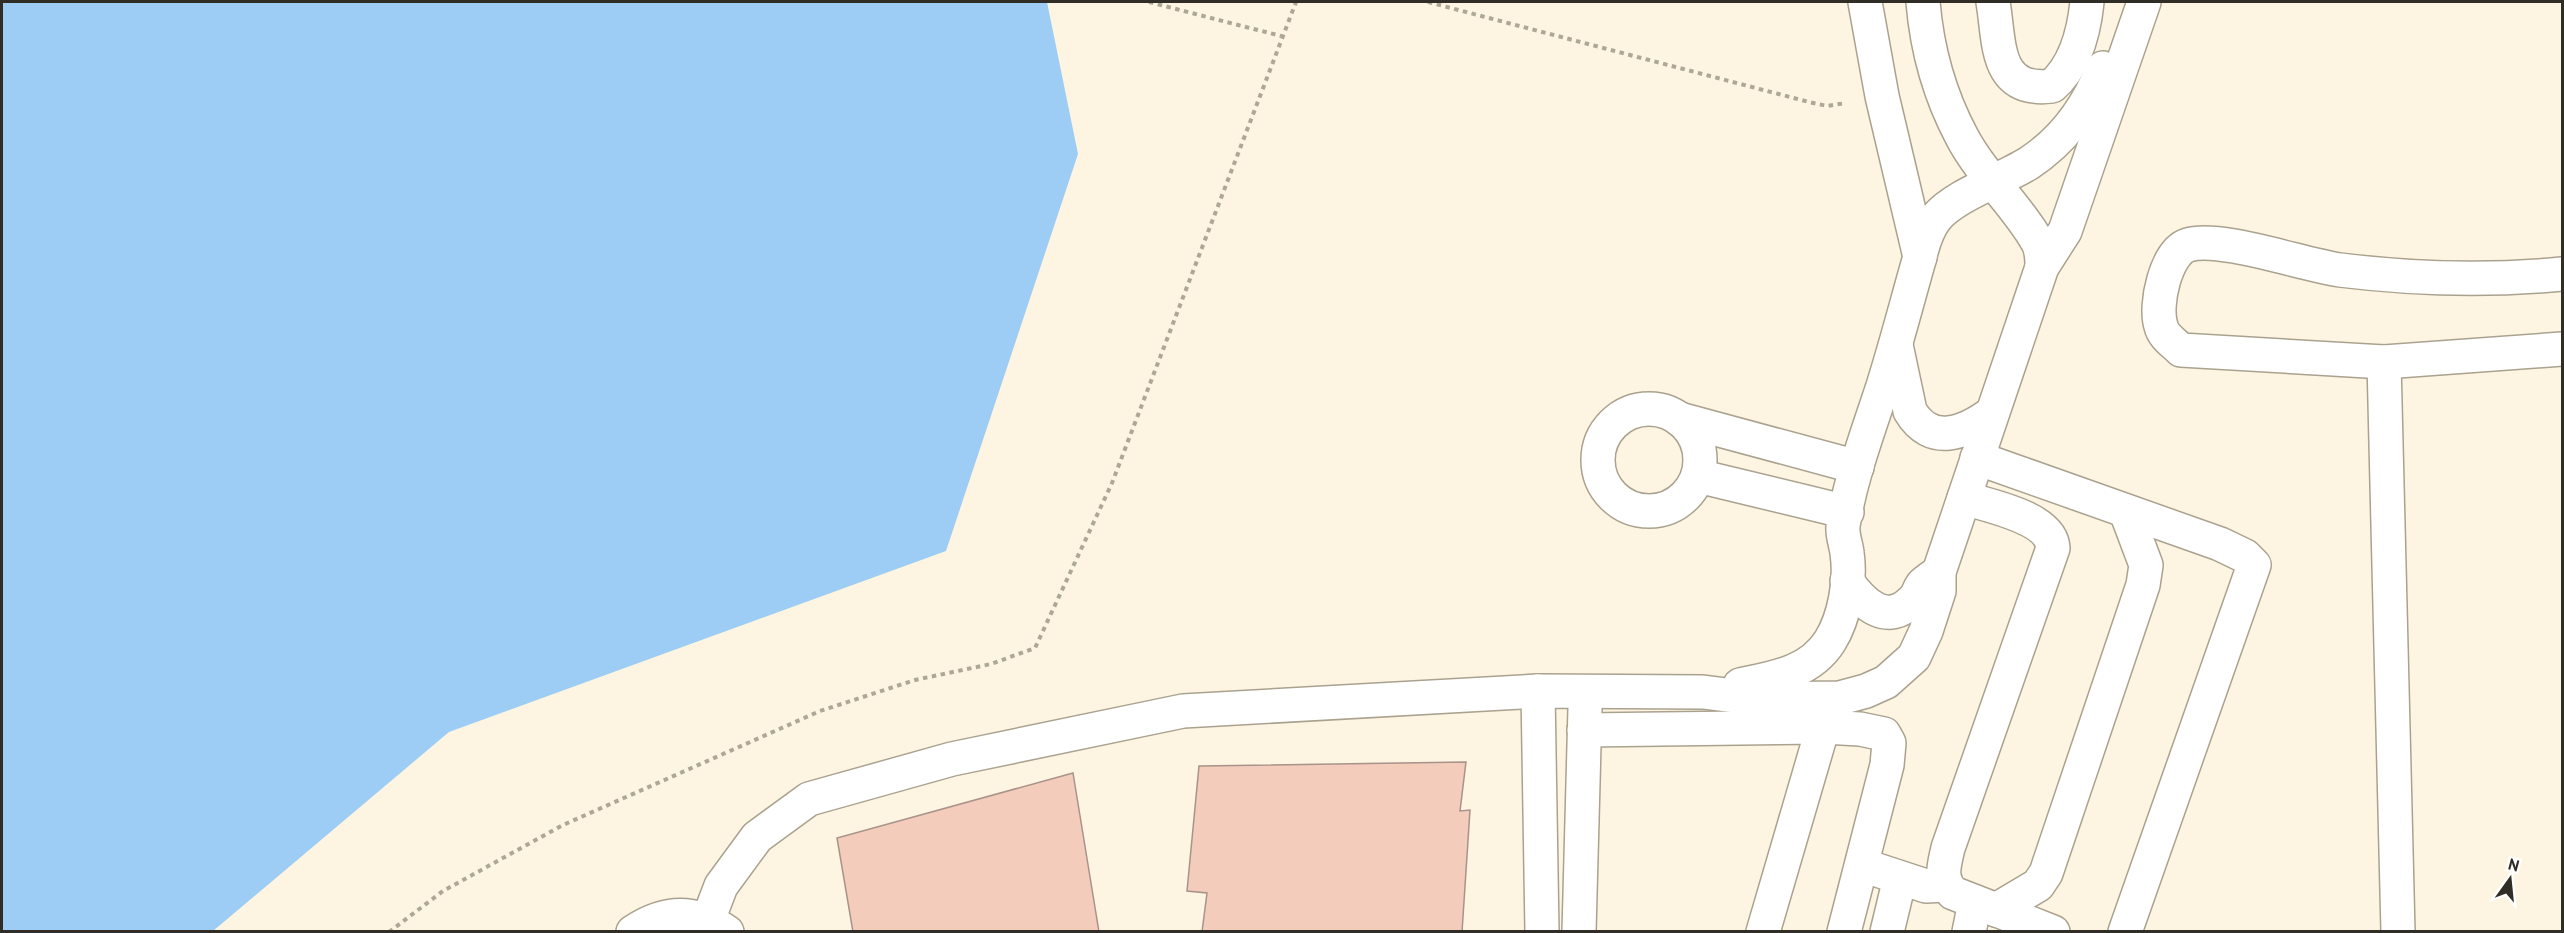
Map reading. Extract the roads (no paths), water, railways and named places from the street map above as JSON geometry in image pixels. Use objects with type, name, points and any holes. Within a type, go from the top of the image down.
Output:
[{"type":"street","points":[[1865,2],[1882,96],[1920,257]]},
{"type":"street","points":[[1923,2],[1926,39],[1937,79],[1962,137],[1993,184],[2038,242],[2042,254],[2042,267]]},
{"type":"street","points":[[1993,2],[2001,60],[2009,74],[2022,85],[2037,88],[2052,86],[2062,77],[2071,63],[2081,36],[2087,2]]},
{"type":"street","points":[[1703,692],[1778,678],[1802,668],[1830,642],[1839,622],[1848,581],[1843,529],[1857,467],[1896,345],[1920,257],[1934,220],[1963,198],[1993,184],[2031,161],[2051,145],[2088,103],[2127,2]]},
{"type":"street","points":[[633,932],[649,921],[668,915],[688,914],[718,926],[721,886],[757,837],[809,799],[941,762],[1183,711],[1538,691],[1703,692],[1758,699],[1840,698],[1866,691],[1886,682],[1914,657],[1926,631],[1939,591],[1938,572],[2042,267],[2065,231],[2144,2]]},
{"type":"street","points":[[2562,274],[2528,277],[2437,277],[2339,270],[2210,243],[2188,245],[2176,252],[2169,264],[2161,295],[2160,326],[2181,350],[2384,362],[2562,349]]},
{"type":"street","points":[[1896,345],[1910,411],[1915,420],[1925,427],[1954,434],[1970,429],[1992,413]]},
{"type":"street","points":[[2384,362],[2398,932]]},
{"type":"street","points":[[1679,419],[1690,430],[1698,444],[1700,461],[1698,476],[1690,490],[1678,502],[1664,509],[1649,512],[1632,509],[1618,502],[1607,491],[1599,476],[1597,460],[1600,444],[1607,430],[1618,419],[1633,412],[1648,409],[1857,467]]},
{"type":"street","points":[[1977,458],[2093,501],[2220,544],[2245,556],[2254,565],[2125,932]]},
{"type":"street","points":[[1698,476],[1847,512]]},
{"type":"street","points":[[1964,498],[2032,521],[2046,529],[2053,538]]},
{"type":"street","points":[[2050,931],[1980,914],[1945,885],[1943,873],[1948,848],[2053,548],[2053,538],[2058,525],[2068,514],[2093,501]]},
{"type":"street","points":[[1980,914],[2038,885],[2046,873],[2143,585],[2146,565],[2126,512]]},
{"type":"street","points":[[1848,581],[1868,606],[1878,611],[1892,611],[1906,606],[1915,598],[1922,585],[1938,572]]},
{"type":"street","points":[[1538,691],[1542,932]]},
{"type":"street","points":[[1579,932],[1585,691]]},
{"type":"street","points":[[1584,730],[1822,727],[1860,729],[1884,734],[1889,743],[1887,765],[1844,932]]},
{"type":"street","points":[[1763,932],[1822,727]]},
{"type":"street","points":[[1862,865],[1926,886],[1945,885]]},
{"type":"street","points":[[1887,932],[1900,878]]},
{"type":"water","points":[[2,2],[1047,2],[1078,154],[946,551],[449,732],[213,931],[2,931]]}]
